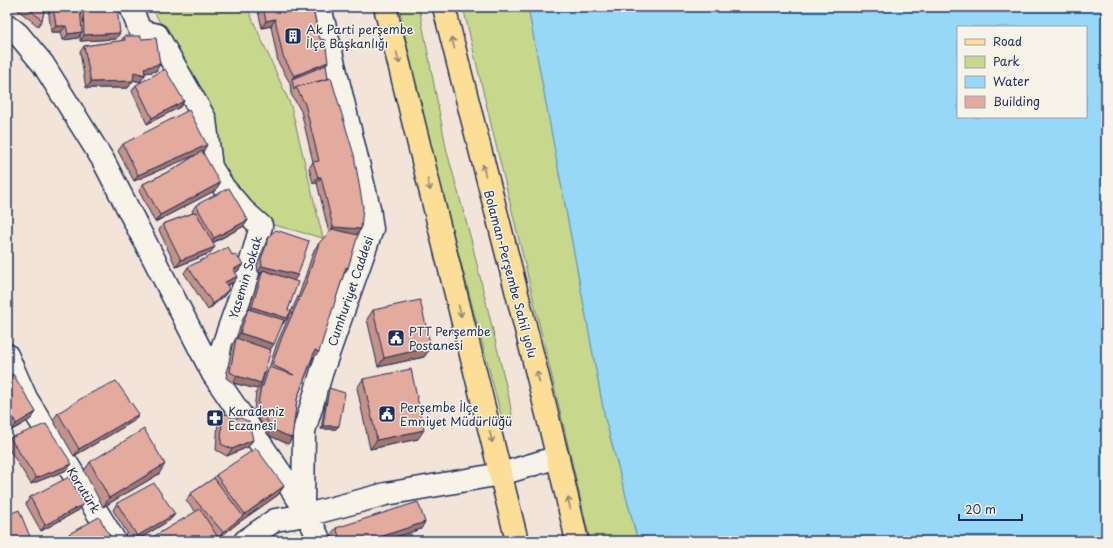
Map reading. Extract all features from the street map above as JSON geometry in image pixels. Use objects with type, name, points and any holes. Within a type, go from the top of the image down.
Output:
[{"type":"main road","points":[[385,7],[517,541]]},
{"type":"main road","name":"Bolaman-Perşembe Sahil yolu","points":[[444,7],[558,457],[577,541]]},
{"type":"street","name":"Yasemin Sokak","points":[[132,7],[140,31],[157,35],[205,119],[211,167],[228,193],[243,210],[261,226],[244,286],[213,374]]},
{"type":"street","name":"Cumhuriyet Caddesi","points":[[309,541],[304,510],[304,431],[322,371],[372,229],[369,208],[320,7]]},
{"type":"street","points":[[7,25],[18,34],[43,64],[103,160],[213,374],[304,510],[320,541]]},
{"type":"street","name":"Korutürk","points":[[7,355],[26,398],[115,541]]},
{"type":"street","points":[[245,541],[275,520],[304,510],[501,474],[558,457]]},
{"type":"green space","points":[[152,7],[247,7],[291,106],[323,238],[266,223],[213,166],[171,45]]},
{"type":"green space","points":[[399,7],[419,7],[447,152],[471,239],[509,398],[513,421],[503,422],[421,112]]},
{"type":"green space","points":[[463,7],[528,7],[605,418],[638,541],[590,541]]},
{"type":"water","points":[[528,7],[1106,7],[1106,541],[638,541],[605,418]]},
{"type":"building","points":[[26,7],[45,7],[42,20]]},
{"type":"building","points":[[53,7],[80,7],[82,32],[68,34],[66,26],[56,26]]},
{"type":"building","points":[[83,7],[117,7],[120,33],[84,35]]},
{"type":"building","points":[[263,7],[317,7],[317,9],[313,10],[320,39],[325,40],[328,62],[294,76],[283,56],[275,19],[266,21]]},
{"type":"building","points":[[124,36],[141,36],[141,39],[156,38],[160,64],[144,68],[145,75],[134,72],[133,81],[91,82],[84,46],[125,40]]},
{"type":"building","points":[[326,65],[328,79],[296,87],[294,90],[292,79]]},
{"type":"building","points":[[165,69],[184,101],[152,118],[136,85]]},
{"type":"building","points":[[331,78],[354,155],[363,207],[361,229],[333,227],[321,177],[318,177],[313,162],[319,161],[305,104],[296,87]]},
{"type":"building","points":[[189,110],[207,145],[138,175],[123,144]]},
{"type":"building","points":[[202,151],[220,183],[160,215],[143,184],[174,169]]},
{"type":"building","points":[[229,188],[248,220],[214,238],[196,205]]},
{"type":"building","points":[[196,212],[215,247],[181,260],[163,224]]},
{"type":"building","points":[[332,229],[358,235],[348,268],[346,267],[319,352],[315,350],[297,399],[292,438],[272,429],[258,404],[261,386],[263,386],[269,367],[294,375],[272,365],[282,337],[305,286],[319,243]]},
{"type":"building","points":[[276,230],[309,241],[298,275],[262,266],[261,259],[270,235]]},
{"type":"building","points":[[228,247],[232,255],[235,254],[243,264],[233,270],[238,276],[225,282],[229,289],[213,304],[188,267]]},
{"type":"building","points":[[263,270],[298,282],[288,310],[291,311],[287,318],[252,307]]},
{"type":"building","name":"PTT Perşembe Postanesi","points":[[420,300],[431,347],[384,358],[373,310]]},
{"type":"building","points":[[248,309],[284,320],[274,344],[240,333]]},
{"type":"building","points":[[236,338],[271,350],[261,383],[237,376],[230,372]]},
{"type":"building","name":"Perşembe İlçe Emniyet Müdürlüğü","points":[[411,369],[424,430],[377,440],[363,379]]},
{"type":"building","points":[[13,374],[36,412],[16,424],[14,419],[7,423],[7,378]]},
{"type":"building","points":[[116,381],[139,414],[79,449],[58,413],[87,395]]},
{"type":"building","points":[[329,388],[345,393],[339,426],[323,426]]},
{"type":"building","points":[[228,414],[231,418],[241,418],[249,422],[253,440],[232,449],[221,444],[222,415]]},
{"type":"building","points":[[46,424],[72,464],[36,478],[10,438]]},
{"type":"building","points":[[144,429],[165,464],[109,498],[90,462]]},
{"type":"building","points":[[256,448],[284,486],[245,514],[216,475]]},
{"type":"building","points":[[69,477],[84,504],[45,525],[30,497]]},
{"type":"building","points":[[214,478],[243,516],[223,532],[190,494]]},
{"type":"building","points":[[154,483],[175,514],[137,536],[117,503]]},
{"type":"building","points":[[418,502],[425,522],[368,541],[341,541],[336,528]]},
{"type":"building","points":[[200,509],[217,536],[212,541],[146,541]]},
{"type":"building","points":[[19,510],[31,539],[26,541],[7,541],[7,515]]},
{"type":"building","points":[[99,517],[113,541],[73,541],[69,534]]},
{"type":"building","points":[[411,534],[413,541],[387,541]]},
{"type":"place","name":"Ak Parti perşembe İlçe Başkanlığı","points":[[293,36]]},
{"type":"place","name":"PTT Perşembe Postanesi","points":[[396,338]]},
{"type":"place","name":"Perşembe İlçe Emniyet Müdürlüğü","points":[[387,414]]},
{"type":"place","name":"Karadeniz Eczanesi","points":[[215,418]]}]
